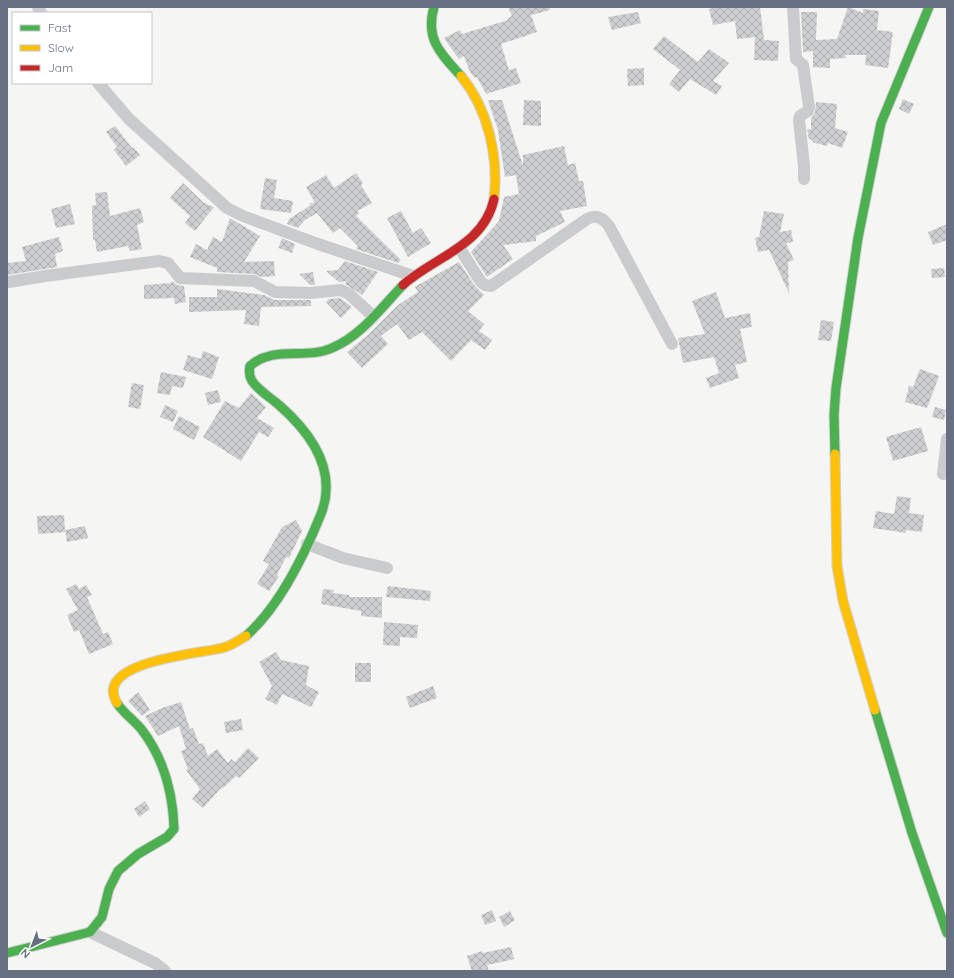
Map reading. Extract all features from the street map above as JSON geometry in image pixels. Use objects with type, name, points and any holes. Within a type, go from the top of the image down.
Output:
[{"type":"street","points":[[7,953],[90,932],[100,923],[104,915],[110,885],[116,873],[142,852],[168,836],[174,829],[172,806],[161,758],[140,727],[118,704],[112,693],[114,685],[121,676],[145,664],[216,650],[240,640],[260,622],[267,612],[307,544],[321,514],[324,502],[325,474],[316,446],[304,431],[252,381],[249,376],[249,369],[253,363],[263,357],[326,351],[334,348],[354,334],[412,276],[460,249],[470,240],[490,213],[494,196],[494,172],[487,128],[477,99],[467,82],[437,48],[432,38],[430,20],[434,7]]},
{"type":"street","points":[[793,7],[796,59],[803,65],[809,107],[808,111],[800,116],[799,120],[804,179]]},
{"type":"street","points":[[929,7],[883,116],[858,238],[836,388],[834,415],[837,566],[843,601],[907,818],[947,933]]},
{"type":"street","points":[[99,84],[129,118],[228,208],[243,216],[318,244],[412,276]]},
{"type":"street","points":[[460,249],[481,282],[489,286],[587,219],[594,216],[600,218],[608,226],[672,344]]},
{"type":"street","points":[[10,282],[159,261],[169,264],[180,278],[254,281],[275,292],[310,292],[332,289],[343,290],[372,315]]},
{"type":"street","points":[[943,474],[947,439]]},
{"type":"street","points":[[307,544],[347,559],[387,568]]},
{"type":"street","points":[[90,932],[155,962],[165,971]]},
{"type":"building","points":[[508,7],[549,7],[550,10],[531,15],[537,32],[501,44],[509,70],[516,68],[521,83],[486,94],[477,77],[475,78],[470,72],[464,56],[459,59],[444,38],[460,30],[462,34],[508,20],[508,18],[512,16]]},
{"type":"building","points":[[719,7],[760,7],[764,40],[779,41],[778,61],[754,60],[755,37],[737,39],[735,21],[713,25],[709,9]]},
{"type":"building","points":[[848,7],[863,13],[863,9],[879,11],[877,30],[893,32],[888,68],[865,65],[866,55],[845,55],[846,58],[830,59],[830,68],[813,67],[813,51],[803,52],[801,12],[817,12],[816,40],[837,39]]},
{"type":"building","points":[[638,12],[641,23],[612,30],[608,17]]},
{"type":"building","points":[[664,36],[698,62],[709,49],[729,63],[713,81],[722,86],[716,95],[690,79],[679,92],[669,84],[680,70],[653,49]]},
{"type":"building","points":[[644,68],[644,85],[628,86],[627,69]]},
{"type":"building","points":[[903,99],[914,104],[909,114],[899,109]]},
{"type":"building","points":[[488,100],[502,100],[523,166],[523,155],[564,146],[568,165],[575,163],[579,181],[583,181],[587,206],[560,211],[565,222],[536,236],[536,241],[503,245],[513,259],[487,277],[471,252],[499,221],[504,197],[519,194],[516,175],[505,177],[498,130]]},
{"type":"building","points":[[524,100],[541,101],[541,126],[523,125]]},
{"type":"building","points":[[816,102],[837,104],[835,128],[848,132],[842,148],[828,143],[827,146],[812,142],[813,140],[809,139],[807,129],[811,130],[811,118],[815,113]]},
{"type":"building","points":[[115,126],[132,148],[134,148],[140,155],[126,166],[114,150],[117,147],[106,132]]},
{"type":"building","points":[[356,173],[363,183],[361,185],[372,203],[357,211],[359,213],[356,216],[401,260],[398,263],[356,249],[358,246],[340,228],[333,233],[317,213],[305,220],[298,228],[287,224],[289,219],[311,205],[309,203],[315,203],[306,187],[326,175],[334,188]]},
{"type":"building","points":[[265,178],[277,180],[274,198],[293,201],[291,213],[260,209]]},
{"type":"building","points":[[183,183],[204,203],[214,207],[195,231],[185,223],[190,216],[170,198]]},
{"type":"building","points":[[107,192],[110,216],[140,208],[144,222],[137,225],[142,249],[130,251],[128,246],[97,252],[95,240],[93,240],[92,206],[96,205],[95,193]]},
{"type":"building","points":[[70,204],[75,224],[56,228],[51,209]]},
{"type":"building","points":[[401,211],[413,233],[421,228],[431,243],[408,257],[387,218]]},
{"type":"building","points":[[764,211],[784,214],[780,232],[791,230],[793,242],[786,243],[794,260],[788,262],[789,293],[769,250],[758,252],[755,238],[759,237]]},
{"type":"building","points":[[230,218],[260,236],[244,262],[274,261],[275,276],[262,277],[254,274],[217,272],[217,268],[190,257],[196,244],[207,250],[213,237],[222,242]]},
{"type":"building","points":[[947,224],[947,240],[933,245],[928,232]]},
{"type":"building","points":[[59,237],[63,251],[55,254],[57,267],[7,275],[7,263],[26,261],[22,247]]},
{"type":"building","points":[[282,238],[295,244],[292,253],[279,248],[278,249]]},
{"type":"building","points":[[345,261],[378,272],[362,295],[345,284],[347,281],[339,282],[326,271],[338,270]]},
{"type":"building","points":[[459,262],[475,286],[484,295],[468,311],[484,324],[479,331],[492,340],[485,350],[471,340],[451,361],[422,332],[409,340],[397,324],[381,336],[388,344],[362,368],[347,352],[368,335],[398,305],[418,292],[415,287]]},
{"type":"building","points":[[944,268],[945,277],[932,278],[931,269]]},
{"type":"building","points":[[313,272],[315,285],[310,285],[299,274]]},
{"type":"building","points":[[172,281],[177,285],[184,286],[186,302],[175,304],[174,298],[144,299],[144,285],[172,283]]},
{"type":"building","points":[[217,289],[264,295],[275,300],[311,300],[311,306],[261,307],[259,326],[244,324],[246,310],[189,312],[189,297],[217,297]]},
{"type":"building","points":[[716,292],[725,318],[750,313],[752,327],[740,329],[747,362],[735,365],[739,378],[710,388],[706,378],[719,373],[714,357],[683,363],[678,338],[705,334],[692,301]]},
{"type":"building","points":[[340,298],[352,307],[341,318],[326,302],[329,299]]},
{"type":"building","points":[[821,320],[834,322],[831,341],[818,340]]},
{"type":"building","points":[[203,351],[219,357],[212,379],[183,370],[188,355],[201,359]]},
{"type":"building","points":[[920,369],[939,376],[927,408],[905,402],[909,386],[913,387]]},
{"type":"building","points":[[161,372],[186,377],[183,388],[172,386],[170,395],[157,393]]},
{"type":"building","points":[[132,383],[144,385],[140,409],[128,407]]},
{"type":"building","points":[[218,390],[221,402],[208,405],[205,393]]},
{"type":"building","points":[[251,393],[266,407],[257,418],[274,428],[268,437],[259,432],[241,461],[203,437],[225,401],[239,408]]},
{"type":"building","points":[[165,405],[178,411],[173,422],[160,417]]},
{"type":"building","points":[[935,407],[946,410],[944,420],[932,417]]},
{"type":"building","points":[[179,416],[200,427],[194,440],[173,429]]},
{"type":"building","points":[[921,427],[928,451],[893,461],[886,437]]},
{"type":"building","points":[[897,496],[911,498],[909,513],[924,515],[922,532],[906,530],[906,533],[873,528],[876,511],[894,514]]},
{"type":"building","points":[[64,515],[65,532],[38,534],[37,516]]},
{"type":"building","points":[[296,520],[302,531],[289,558],[286,557],[277,575],[279,576],[269,591],[257,584],[269,564],[263,561],[282,527]]},
{"type":"building","points":[[85,526],[88,538],[67,542],[65,530]]},
{"type":"building","points":[[76,584],[79,589],[86,585],[92,595],[87,597],[103,634],[108,632],[113,644],[89,654],[79,630],[74,632],[67,615],[78,610],[66,589]]},
{"type":"building","points":[[388,586],[431,591],[430,601],[386,597]]},
{"type":"building","points":[[323,589],[334,590],[333,593],[349,595],[349,597],[382,597],[382,618],[361,616],[361,611],[321,604]]},
{"type":"building","points":[[384,622],[418,625],[417,638],[400,637],[400,646],[383,645]]},
{"type":"building","points":[[276,652],[281,660],[309,666],[306,685],[319,692],[311,707],[282,694],[277,705],[265,699],[272,686],[259,662]]},
{"type":"building","points":[[355,663],[371,663],[371,682],[355,682]]},
{"type":"building","points":[[433,686],[437,698],[410,708],[406,697]]},
{"type":"building","points":[[138,692],[150,710],[142,716],[128,701]]},
{"type":"building","points":[[181,702],[190,729],[193,728],[199,744],[203,743],[208,756],[217,749],[228,763],[231,759],[235,762],[248,748],[259,758],[239,778],[236,776],[223,788],[222,787],[203,808],[192,799],[200,789],[186,770],[188,769],[181,751],[186,749],[179,726],[158,736],[145,716],[162,708]]},
{"type":"building","points":[[241,719],[243,730],[226,733],[224,722]]},
{"type":"building","points":[[145,801],[150,809],[139,817],[134,809]]},
{"type":"building","points":[[492,910],[496,921],[485,925],[481,915]]},
{"type":"building","points":[[510,911],[515,920],[504,927],[499,917]]},
{"type":"building","points":[[511,947],[514,959],[487,965],[489,971],[472,971],[467,956],[482,951],[483,953]]},
{"type":"traffic: fast","points":[[434,7],[431,28],[436,45],[461,76]]},
{"type":"traffic: fast","points":[[835,454],[834,415],[836,388],[858,238],[881,123],[929,7]]},
{"type":"traffic: fast","points":[[246,636],[270,610],[290,580],[299,563],[321,514],[325,498],[326,482],[324,468],[311,440],[291,416],[261,391],[252,381],[249,372],[250,366],[269,356],[279,354],[311,353],[332,348],[343,343],[362,329],[403,285]]},
{"type":"traffic: fast","points":[[7,953],[90,932],[102,917],[109,889],[118,871],[138,854],[167,837],[174,829],[172,802],[162,765],[150,741],[136,723],[117,703]]},
{"type":"traffic: fast","points":[[875,710],[912,833],[947,933]]},
{"type":"traffic: slow","points":[[461,76],[478,103],[490,134],[495,167],[494,199]]},
{"type":"traffic: slow","points":[[835,454],[837,566],[843,601],[875,710]]},
{"type":"traffic: slow","points":[[117,703],[113,689],[120,678],[133,669],[152,662],[225,647],[246,636]]},
{"type":"traffic: jam","points":[[403,285],[415,275],[469,239],[480,228],[488,215],[494,199]]}]
